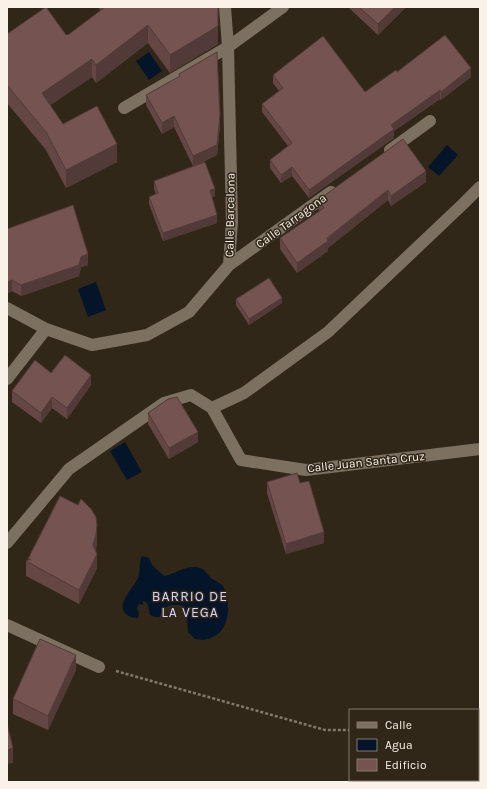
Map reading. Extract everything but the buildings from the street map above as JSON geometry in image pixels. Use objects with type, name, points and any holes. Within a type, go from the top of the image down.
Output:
[{"type":"street","name":"Calle Barcelona","points":[[7,308],[46,329],[92,345],[147,335],[189,312],[229,265],[232,222],[228,47],[225,7]]},
{"type":"street","points":[[124,108],[228,47],[283,7]]},
{"type":"street","points":[[379,158],[430,121]]},
{"type":"street","name":"Calle Tarragona","points":[[229,265],[340,186]]},
{"type":"street","points":[[212,408],[244,393],[328,332],[480,187]]},
{"type":"street","points":[[7,380],[46,329]]},
{"type":"street","name":"Calle Juan Santa Cruz","points":[[7,543],[69,469],[164,403],[191,395],[212,408],[241,460],[306,470],[480,449]]},
{"type":"street","points":[[7,625],[99,667]]},
{"type":"path","points":[[99,667],[325,730],[349,730]]},
{"type":"water","points":[[149,52],[162,71],[149,80],[136,61]]},
{"type":"water","points":[[447,145],[458,155],[439,176],[428,167]]},
{"type":"water","points":[[96,282],[106,310],[88,317],[78,289]]},
{"type":"water","points":[[125,442],[142,472],[127,480],[110,451]]},
{"type":"water","points":[[142,556],[149,558],[152,565],[164,576],[187,568],[199,567],[221,584],[227,597],[227,616],[225,624],[214,637],[195,639],[188,632],[187,618],[182,605],[165,607],[161,612],[160,617],[155,617],[150,615],[148,605],[143,601],[143,605],[139,604],[137,608],[139,614],[138,618],[126,614],[123,610],[124,601],[138,578]]},
{"type":"district","name":"BARRIO DE LA VEGA","points":[[190,604]]}]
